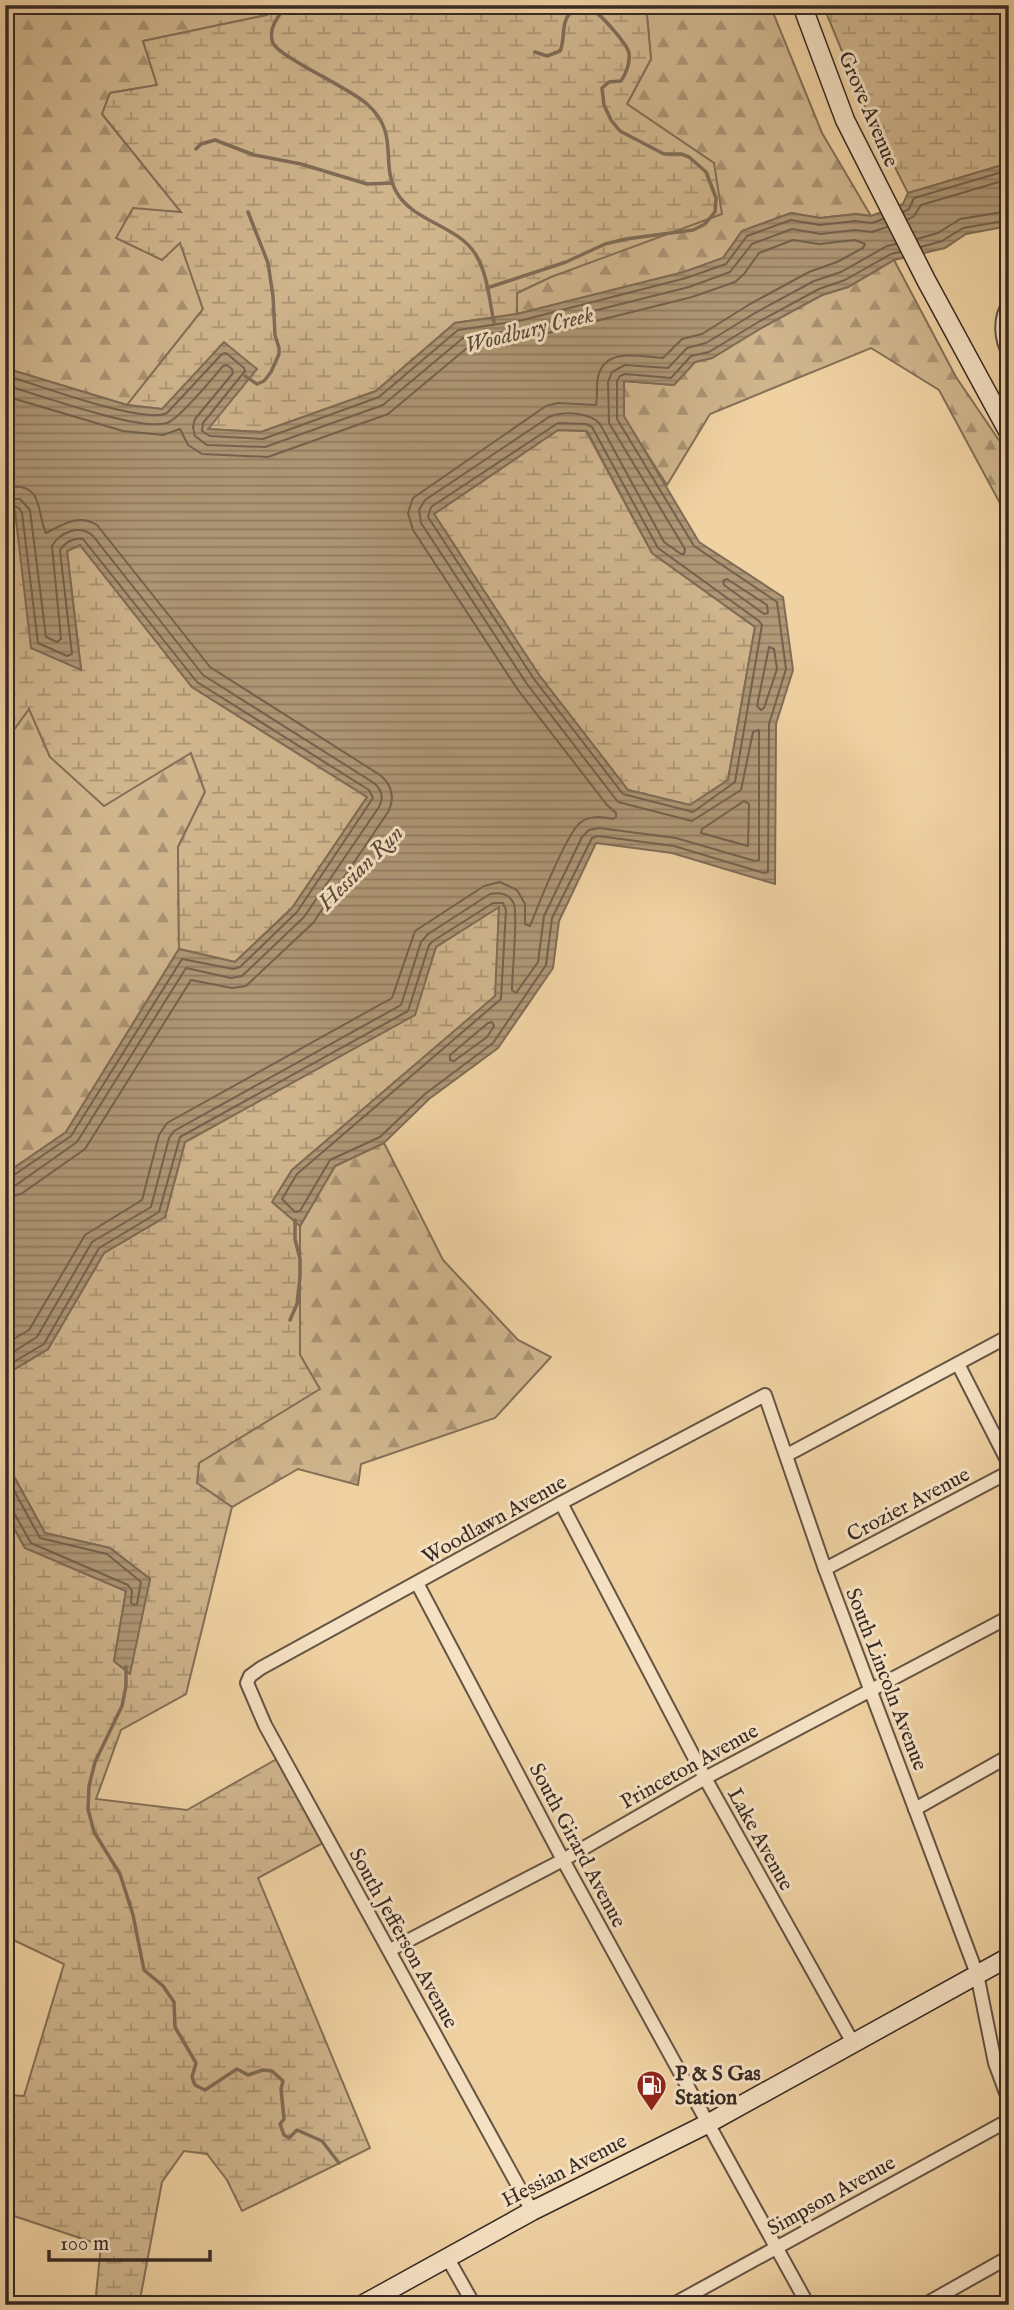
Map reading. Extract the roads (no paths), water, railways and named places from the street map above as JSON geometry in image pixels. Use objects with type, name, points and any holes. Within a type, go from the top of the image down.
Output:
[{"type":"main road","name":"Grove Avenue","points":[[802,5],[845,120],[926,280],[1009,433]]},
{"type":"main road","name":"Hessian Avenue","points":[[362,2305],[531,2211],[709,2123],[1009,1957]]},
{"type":"street","points":[[1009,304],[1003,320],[1002,341],[1009,354]]},
{"type":"street","points":[[787,1455],[1009,1336]]},
{"type":"street","points":[[958,1364],[1009,1464]]},
{"type":"street","name":"South Lincoln Avenue","points":[[765,1395],[825,1569],[977,1974],[995,2063],[1009,2101]]},
{"type":"street","name":"Woodlawn Avenue","points":[[247,1682],[250,1676],[261,1668],[561,1503],[765,1395]]},
{"type":"street","name":"Crozier Avenue","points":[[825,1569],[1009,1472]]},
{"type":"street","name":"Lake Avenue","points":[[561,1503],[705,1778],[853,2043]]},
{"type":"street","name":"South Girard Avenue","points":[[417,1583],[563,1860],[808,2305]]},
{"type":"street","name":"Princeton Avenue","points":[[390,1950],[563,1860],[705,1778],[1009,1616]]},
{"type":"street","name":"South Jefferson Avenue","points":[[247,1682],[265,1725],[531,2211]]},
{"type":"street","points":[[915,1809],[1009,1756]]},
{"type":"street","points":[[995,2063],[1009,2056]]},
{"type":"street","name":"Simpson Avenue","points":[[672,2305],[1009,2120]]},
{"type":"street","points":[[447,2257],[474,2305]]},
{"type":"street","points":[[923,2305],[1009,2257]]},
{"type":"water","points":[[1009,163],[1009,226],[966,234],[945,248],[894,260],[848,287],[822,295],[712,358],[695,362],[674,385],[624,381],[624,416],[699,542],[783,597],[793,670],[776,724],[775,884],[672,853],[596,843],[559,921],[553,968],[498,1048],[429,1099],[384,1143],[335,1166],[300,1226],[272,1202],[292,1170],[495,996],[499,907],[436,947],[415,1015],[185,1142],[165,1217],[104,1253],[48,1349],[5,1375],[5,1174],[66,1132],[179,949],[235,962],[292,908],[367,797],[192,687],[80,545],[67,551],[81,670],[31,648],[15,511],[5,526],[5,368],[127,405],[162,409],[224,342],[257,369],[208,429],[261,432],[376,391],[455,323],[517,314],[684,272],[723,258],[742,231],[791,213],[820,218],[856,214],[871,216],[903,204],[908,193]],"holes":[[[558,430],[587,431],[652,553],[755,627],[728,780],[690,805],[628,790],[539,675],[434,514]]]},
{"type":"water","points":[[5,1460],[45,1533],[110,1548],[150,1579],[130,1674],[114,1661],[126,1591],[25,1548],[5,1512]]},
{"type":"waterway","name":"Woodbury Creek","points":[[288,5],[273,27],[273,43],[288,56],[358,97],[377,115],[387,137],[390,171],[397,193],[414,211],[459,237],[476,255],[486,279],[494,322]]},
{"type":"waterway","points":[[487,288],[566,262],[605,244],[693,230],[705,224],[715,212],[716,198],[706,172],[689,157],[664,154],[620,131],[611,120],[604,105],[602,88],[609,82],[621,81],[629,54],[620,38],[597,13],[590,10],[571,12],[565,21],[560,51],[547,56],[535,52]]},
{"type":"waterway","points":[[196,149],[201,144],[215,140],[254,155],[301,164],[367,184],[393,183]]},
{"type":"waterway","points":[[245,376],[257,384],[264,381],[279,354],[268,263],[248,212]]},
{"type":"waterway","points":[[290,1320],[297,1304],[300,1277],[295,1220]]},
{"type":"waterway","points":[[126,1667],[122,1706],[95,1762],[89,1786],[88,1809],[94,1832],[120,1874],[133,1915],[144,1970],[163,1986],[174,2002],[175,2027],[196,2063],[192,2077],[195,2085],[205,2090],[237,2069],[248,2075],[263,2070],[272,2071],[283,2081],[281,2089],[284,2119],[280,2124],[284,2135],[289,2138],[297,2130],[322,2141],[339,2163]]},
{"type":"place","name":"P & S Gas Station","points":[[652,2112]]},
{"type":"water label","name":"Hessian Run","points":[[360,867]]}]
